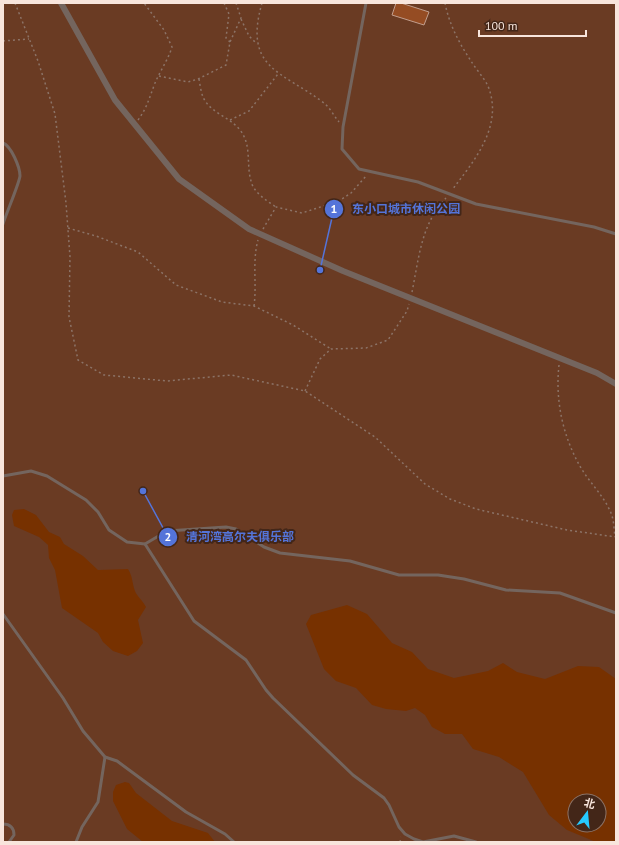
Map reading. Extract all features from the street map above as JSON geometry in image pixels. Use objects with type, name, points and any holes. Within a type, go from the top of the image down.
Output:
[{"type":"street","points":[[61,3],[115,100],[179,179],[249,229],[410,299],[597,373],[616,384]]},
{"type":"lane","points":[[366,3],[343,127],[342,149],[359,169],[418,182],[476,204],[594,227],[616,234]]},
{"type":"lane","points":[[3,143],[12,151],[20,176],[3,224]]},
{"type":"lane","points":[[3,476],[32,471],[47,476],[86,500],[98,512],[109,530],[127,542],[145,544],[168,531],[226,527],[236,529],[264,547],[280,553],[350,561],[399,575],[438,575],[506,590],[560,593],[616,613]]},
{"type":"lane","points":[[145,544],[194,621],[246,660],[273,698],[353,774],[384,798],[389,805],[399,827],[405,834],[414,840],[423,842],[454,836],[476,842]]},
{"type":"lane","points":[[3,614],[63,698],[83,731],[105,757],[117,761],[186,812],[225,834],[234,842]]},
{"type":"lane","points":[[76,842],[82,826],[98,802],[105,757]]},
{"type":"lane","points":[[3,824],[9,825],[13,829],[14,835],[9,842]]},
{"type":"path","points":[[15,3],[55,114],[68,228],[70,257],[69,317],[78,360],[104,375],[167,381],[231,375],[305,390],[375,437],[426,484],[450,499],[476,509],[567,530],[615,537],[612,514],[600,493],[582,468],[567,439],[559,405],[558,378],[560,358]]},
{"type":"path","points":[[135,124],[146,109],[159,76],[167,63],[172,47],[164,30],[144,3]]},
{"type":"path","points":[[224,3],[229,14],[226,38],[230,42]]},
{"type":"path","points":[[236,3],[249,36],[257,44],[269,66],[278,74],[325,104],[343,127]]},
{"type":"path","points":[[257,44],[257,21],[262,3]]},
{"type":"path","points":[[68,228],[96,236],[138,252],[176,285],[222,302],[254,306],[293,325],[331,349],[366,348],[388,340],[407,311],[425,230],[435,209],[449,194],[474,161],[486,141],[492,111],[488,86],[466,55],[449,22],[445,3]]},
{"type":"path","points":[[159,76],[188,82],[199,79],[226,65],[230,42],[241,18]]},
{"type":"path","points":[[3,41],[29,39]]},
{"type":"path","points":[[230,120],[249,111],[278,74]]},
{"type":"path","points":[[199,79],[204,98],[213,110],[230,120],[241,130],[247,146],[251,182],[262,197],[276,207],[302,213],[339,201],[351,193],[370,171]]},
{"type":"path","points":[[254,306],[256,291],[254,266],[260,234],[276,207]]},
{"type":"path","points":[[305,390],[320,359],[331,349]]},
{"type":"shaded area","points":[[3,3],[616,3],[616,842],[3,842]]},
{"type":"shaded area","points":[[24,509],[36,515],[49,532],[60,537],[64,544],[83,556],[98,570],[128,569],[136,593],[146,607],[138,620],[143,643],[137,651],[128,656],[113,651],[103,642],[98,633],[62,608],[55,570],[49,558],[48,545],[39,537],[14,526],[12,515],[14,510]]},
{"type":"shaded area","points":[[347,605],[367,614],[392,643],[412,652],[428,669],[454,678],[488,671],[503,663],[517,672],[545,679],[578,666],[599,667],[616,679],[616,842],[596,842],[574,833],[607,833],[607,793],[567,793],[567,830],[549,815],[523,772],[499,757],[473,749],[462,734],[445,734],[432,727],[425,715],[415,708],[406,711],[386,709],[372,705],[356,688],[336,681],[324,669],[306,624],[311,615]]},
{"type":"shaded area","points":[[125,782],[129,783],[136,793],[172,821],[208,833],[215,842],[143,842],[127,829],[113,801],[113,792],[116,785]]},
{"type":"building","points":[[396,3],[401,3],[429,12],[424,25],[392,15]]},
{"type":"place","name":"东小口城市休闲公园","points":[[320,270]]},
{"type":"place","name":"清河湾高尔夫俱乐部","points":[[143,491]]}]
